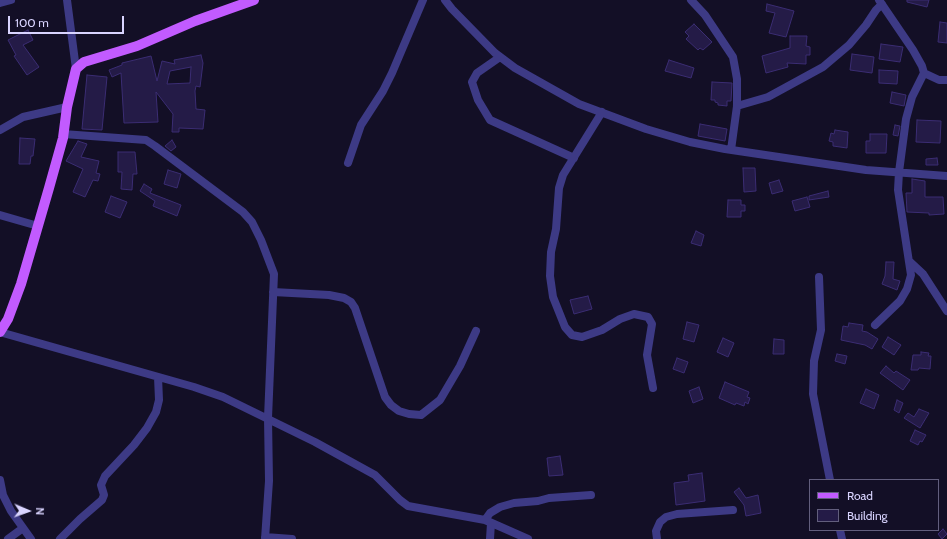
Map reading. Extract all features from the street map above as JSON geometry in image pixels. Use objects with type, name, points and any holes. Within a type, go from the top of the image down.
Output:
[{"type":"main road","points":[[0,332],[8,319],[21,284],[38,226],[63,134],[67,107],[76,69],[84,62],[137,46],[196,21],[254,0]]},
{"type":"street","points":[[0,3],[11,0]]},
{"type":"street","points":[[67,0],[76,69]]},
{"type":"street","points":[[348,163],[361,125],[389,79],[423,0]]},
{"type":"street","points":[[445,0],[452,9],[500,57],[515,68],[579,104],[690,142],[730,150],[866,170],[947,176]]},
{"type":"street","points":[[690,0],[705,15],[732,57],[737,79],[737,106],[730,150]]},
{"type":"street","points":[[737,106],[768,97],[823,67],[849,45],[866,25],[881,2],[913,50],[922,66],[924,73],[912,97],[906,118],[898,190],[911,275],[907,289],[900,301],[875,325]]},
{"type":"street","points":[[500,57],[477,73],[472,82],[478,100],[490,120],[574,158]]},
{"type":"street","points":[[924,73],[939,80],[947,80]]},
{"type":"street","points":[[0,130],[23,118],[67,107]]},
{"type":"street","points":[[602,112],[563,176],[559,188],[556,229],[551,252],[550,276],[554,297],[565,327],[572,335],[582,337],[602,330],[620,319],[634,314],[648,317],[652,324],[647,355],[653,388]]},
{"type":"street","points":[[63,134],[146,140],[243,212],[252,222],[271,262],[274,274],[265,538],[292,539]]},
{"type":"street","points":[[0,215],[38,226]]},
{"type":"street","points":[[909,261],[923,274],[947,311]]},
{"type":"street","points":[[819,277],[821,330],[814,361],[813,394],[830,479]]},
{"type":"street","points":[[273,292],[329,295],[344,298],[351,302],[355,308],[385,397],[391,405],[399,411],[409,414],[421,414],[440,400],[460,366],[476,331]]},
{"type":"street","points":[[0,332],[223,397],[315,442],[375,475],[408,506],[488,522],[528,539]]},
{"type":"street","points":[[60,539],[102,500],[104,495],[101,489],[102,481],[147,428],[156,412],[159,400],[158,377]]},
{"type":"street","points":[[0,480],[3,494],[11,511],[31,539]]},
{"type":"street","points":[[490,539],[488,522],[490,513],[500,507],[514,503],[538,501],[549,498],[591,495]]},
{"type":"street","points":[[657,539],[656,531],[660,522],[666,517],[677,514],[733,510]]},
{"type":"street","points":[[8,539],[23,528]]},
{"type":"building","points":[[907,0],[929,0],[927,7],[907,2]]},
{"type":"building","points":[[767,4],[794,11],[786,37],[769,33],[775,13],[766,11]]},
{"type":"building","points":[[940,22],[947,23],[947,43],[938,42]]},
{"type":"building","points":[[694,24],[712,42],[703,50],[700,48],[698,50],[686,39],[689,36],[685,32]]},
{"type":"building","points":[[28,30],[33,40],[23,45],[39,67],[27,75],[14,56],[16,55],[8,40]]},
{"type":"building","points":[[790,36],[807,36],[806,46],[810,47],[810,55],[806,55],[806,64],[787,63],[788,67],[766,73],[762,56],[790,48]]},
{"type":"building","points":[[881,44],[903,47],[900,62],[879,59]]},
{"type":"building","points":[[852,54],[874,57],[872,73],[850,70]]},
{"type":"building","points":[[201,55],[203,63],[200,87],[196,86],[195,91],[196,109],[205,110],[203,129],[179,128],[179,132],[172,132],[173,114],[156,92],[158,122],[124,123],[121,73],[112,77],[109,70],[122,65],[122,63],[151,56],[157,81],[162,61],[175,64],[174,60]],"holes":[[[191,67],[190,83],[167,84],[170,71]]]},
{"type":"building","points":[[669,60],[694,68],[691,78],[665,71]]},
{"type":"building","points":[[879,70],[898,71],[897,84],[879,83]]},
{"type":"building","points":[[87,75],[107,77],[102,130],[82,129]]},
{"type":"building","points":[[712,82],[732,83],[731,101],[727,101],[727,106],[718,105],[715,100],[711,100]]},
{"type":"building","points":[[892,92],[906,95],[904,106],[890,103]]},
{"type":"building","points":[[917,120],[941,121],[940,143],[916,142]]},
{"type":"building","points":[[700,124],[727,129],[725,141],[698,136]]},
{"type":"building","points":[[895,125],[900,126],[898,136],[893,135]]},
{"type":"building","points":[[835,130],[848,132],[847,148],[833,146],[833,142],[829,141],[831,133],[834,134]]},
{"type":"building","points":[[870,134],[887,134],[886,153],[866,153],[866,141],[870,141]]},
{"type":"building","points":[[20,138],[35,139],[33,156],[31,156],[30,164],[19,164]]},
{"type":"building","points":[[172,140],[176,147],[171,151],[165,146]]},
{"type":"building","points":[[78,141],[87,144],[81,157],[99,161],[96,173],[100,174],[98,181],[93,180],[85,197],[73,192],[83,169],[66,161]]},
{"type":"building","points":[[118,152],[135,152],[137,174],[133,174],[132,190],[121,189],[122,172],[118,172]]},
{"type":"building","points":[[937,158],[938,165],[926,165],[926,159]]},
{"type":"building","points":[[743,168],[755,168],[756,191],[744,192]]},
{"type":"building","points":[[168,170],[181,174],[177,188],[164,184]]},
{"type":"building","points":[[912,179],[925,181],[925,197],[943,197],[944,214],[929,215],[929,213],[907,212],[906,193],[912,193]]},
{"type":"building","points":[[779,180],[783,191],[772,194],[769,183]]},
{"type":"building","points":[[144,184],[152,189],[150,193],[181,205],[177,216],[153,206],[155,201],[140,191]]},
{"type":"building","points":[[828,191],[829,197],[809,200],[809,196]]},
{"type":"building","points":[[111,196],[127,202],[120,218],[105,212]]},
{"type":"building","points":[[807,197],[810,207],[795,211],[792,201]]},
{"type":"building","points":[[728,200],[741,200],[741,205],[745,205],[745,211],[741,211],[741,217],[727,217]]},
{"type":"building","points":[[696,231],[704,235],[701,246],[691,243]]},
{"type":"building","points":[[886,262],[894,262],[893,279],[900,281],[897,290],[882,284],[885,276]]},
{"type":"building","points":[[588,296],[592,309],[574,314],[570,300]]},
{"type":"building","points":[[687,322],[699,325],[694,342],[683,339]]},
{"type":"building","points":[[849,323],[863,325],[862,331],[867,332],[878,339],[872,349],[865,345],[841,340],[843,326],[848,327]]},
{"type":"building","points":[[888,337],[901,345],[894,355],[882,347]]},
{"type":"building","points":[[723,338],[734,343],[728,357],[717,352]]},
{"type":"building","points":[[774,339],[784,340],[784,354],[773,354]]},
{"type":"building","points":[[921,352],[929,353],[928,356],[931,356],[930,369],[919,368],[918,370],[911,370],[913,355],[921,355]]},
{"type":"building","points":[[837,354],[847,356],[845,364],[835,361]]},
{"type":"building","points":[[677,358],[688,362],[684,373],[673,369]]},
{"type":"building","points":[[886,366],[894,373],[896,371],[910,380],[903,390],[880,373]]},
{"type":"building","points":[[725,382],[749,392],[747,397],[750,398],[748,404],[745,402],[744,406],[736,403],[735,405],[719,398]]},
{"type":"building","points":[[699,387],[703,399],[693,403],[689,391]]},
{"type":"building","points":[[866,389],[879,395],[874,409],[860,403]]},
{"type":"building","points":[[897,400],[903,403],[899,413],[894,410]]},
{"type":"building","points":[[919,409],[929,413],[920,428],[904,418],[908,413],[914,417]]},
{"type":"building","points":[[915,430],[926,435],[922,442],[920,441],[918,445],[910,441]]},
{"type":"building","points":[[560,456],[563,475],[549,476],[547,458]]},
{"type":"building","points":[[702,473],[705,501],[676,505],[674,483],[689,481],[688,475]]},
{"type":"building","points":[[739,488],[746,498],[758,495],[761,513],[746,516],[744,505],[734,492]]},
{"type":"building","points":[[943,529],[947,534],[942,539],[938,534]]}]
